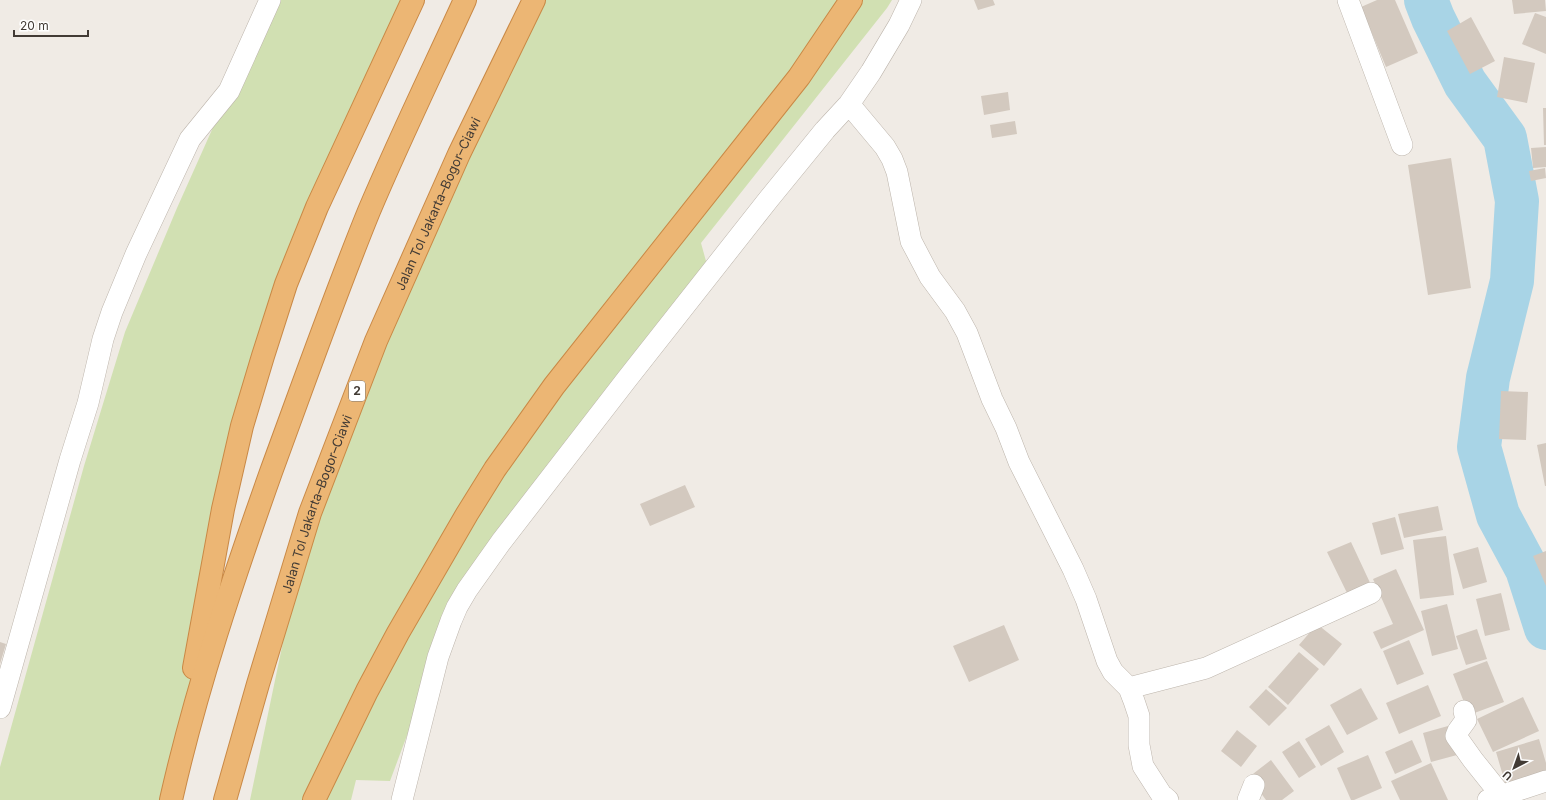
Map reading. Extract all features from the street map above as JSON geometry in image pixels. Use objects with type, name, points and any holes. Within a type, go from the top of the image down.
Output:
[{"type":"highway","points":[[172,792],[208,585],[223,509],[242,426],[263,356],[286,284],[318,207],[413,0]]},
{"type":"highway","points":[[172,792],[210,657],[240,560],[316,349],[369,212],[417,102],[465,0]]},
{"type":"highway","name":"Jalan Tol Jakarta–Bogor–Ciawi","points":[[225,800],[260,676],[310,513],[376,341],[459,154],[534,0]]},
{"type":"highway","points":[[314,800],[367,691],[398,633],[462,520],[495,469],[554,386],[799,77],[851,0]]},
{"type":"street","points":[[0,708],[70,460],[88,404],[103,339],[112,312],[136,254],[190,140],[229,91],[270,0]]},
{"type":"street","points":[[402,800],[438,658],[451,621],[467,590],[501,542],[627,379],[768,200],[849,104],[871,72],[898,26],[911,0]]},
{"type":"street","points":[[1348,0],[1402,145]]},
{"type":"street","points":[[849,104],[885,147],[892,158],[897,172],[906,223],[917,255],[930,277],[955,311],[967,333],[992,399],[1006,428],[1019,462],[1073,569],[1086,599],[1107,661],[1113,672],[1129,688],[1139,716],[1139,745],[1143,766],[1161,794],[1168,800]]},
{"type":"street","points":[[1129,688],[1206,668],[1371,593]]},
{"type":"street","points":[[1464,711],[1466,720],[1456,736],[1473,760],[1494,798],[1546,781]]},
{"type":"green space","points":[[270,0],[413,0],[255,374],[171,800],[0,800],[0,767],[84,466],[125,332],[177,208]]},
{"type":"green space","points":[[534,0],[892,0],[701,243],[709,272],[459,596],[390,781],[356,780],[351,800],[250,800],[310,513]]},
{"type":"building","points":[[974,0],[993,0],[995,5],[978,10]]},
{"type":"building","points":[[1377,0],[1395,0],[1418,53],[1386,67],[1361,7]]},
{"type":"building","points":[[1512,0],[1545,0],[1546,11],[1514,14]]},
{"type":"building","points":[[1535,13],[1546,17],[1546,54],[1522,44]]},
{"type":"building","points":[[1471,17],[1495,61],[1470,74],[1447,31]]},
{"type":"building","points":[[1504,57],[1535,63],[1527,103],[1497,97]]},
{"type":"building","points":[[1008,92],[1010,110],[984,115],[981,96]]},
{"type":"building","points":[[1543,108],[1546,108],[1546,145],[1544,145]]},
{"type":"building","points":[[1015,121],[1017,134],[992,138],[990,125]]},
{"type":"building","points":[[1546,147],[1546,167],[1533,168],[1531,148]]},
{"type":"building","points":[[1451,158],[1471,288],[1428,295],[1408,165]]},
{"type":"building","points":[[1545,168],[1546,178],[1531,181],[1529,171]]},
{"type":"building","points":[[1501,391],[1528,392],[1526,440],[1499,439]]},
{"type":"building","points":[[1546,443],[1546,486],[1545,486],[1537,445]]},
{"type":"building","points":[[685,485],[695,507],[650,526],[640,504]]},
{"type":"building","points":[[1438,506],[1443,530],[1404,538],[1398,514]]},
{"type":"building","points":[[1395,517],[1404,549],[1381,555],[1372,523]]},
{"type":"building","points":[[1446,536],[1454,595],[1420,599],[1413,540]]},
{"type":"building","points":[[1351,542],[1372,587],[1349,597],[1327,552]]},
{"type":"building","points":[[1478,547],[1487,582],[1463,589],[1453,554]]},
{"type":"building","points":[[1546,551],[1546,586],[1533,556]]},
{"type":"building","points":[[1396,569],[1424,630],[1381,649],[1373,632],[1393,624],[1373,579]]},
{"type":"building","points":[[1501,593],[1510,630],[1485,636],[1476,599]]},
{"type":"building","points":[[1447,604],[1458,649],[1432,656],[1421,611]]},
{"type":"building","points":[[1317,624],[1342,644],[1324,666],[1299,645]]},
{"type":"building","points":[[1004,625],[1019,660],[969,682],[953,646]]},
{"type":"building","points":[[1477,629],[1487,659],[1466,665],[1456,636]]},
{"type":"building","points":[[1409,640],[1424,674],[1397,685],[1383,651]]},
{"type":"building","points":[[0,642],[6,644],[0,664]]},
{"type":"building","points":[[1299,652],[1319,669],[1288,705],[1268,687]]},
{"type":"building","points":[[1487,661],[1504,702],[1469,715],[1453,674]]},
{"type":"building","points":[[1428,685],[1441,716],[1399,734],[1386,703]]},
{"type":"building","points":[[1361,688],[1378,719],[1347,735],[1330,705]]},
{"type":"building","points":[[1266,689],[1287,708],[1269,726],[1249,707]]},
{"type":"building","points":[[1523,697],[1539,731],[1493,752],[1477,719]]},
{"type":"building","points":[[1329,725],[1344,752],[1321,766],[1305,739]]},
{"type":"building","points":[[1448,726],[1457,755],[1431,762],[1423,733]]},
{"type":"building","points":[[1237,730],[1257,746],[1241,767],[1221,751]]},
{"type":"building","points":[[1539,739],[1546,763],[1546,774],[1506,786],[1496,752]]},
{"type":"building","points":[[1412,740],[1422,762],[1395,774],[1385,752]]},
{"type":"building","points":[[1299,741],[1316,767],[1299,778],[1282,752]]},
{"type":"building","points":[[1368,755],[1382,788],[1351,800],[1337,768]]},
{"type":"building","points":[[1271,760],[1294,791],[1282,800],[1266,800],[1249,777]]},
{"type":"building","points":[[1431,763],[1448,800],[1400,800],[1391,781]]},
{"type":"waterway","points":[[1426,0],[1433,18],[1465,83],[1505,138],[1517,201],[1512,281],[1488,378],[1479,447],[1498,515],[1527,569],[1546,628]]}]
